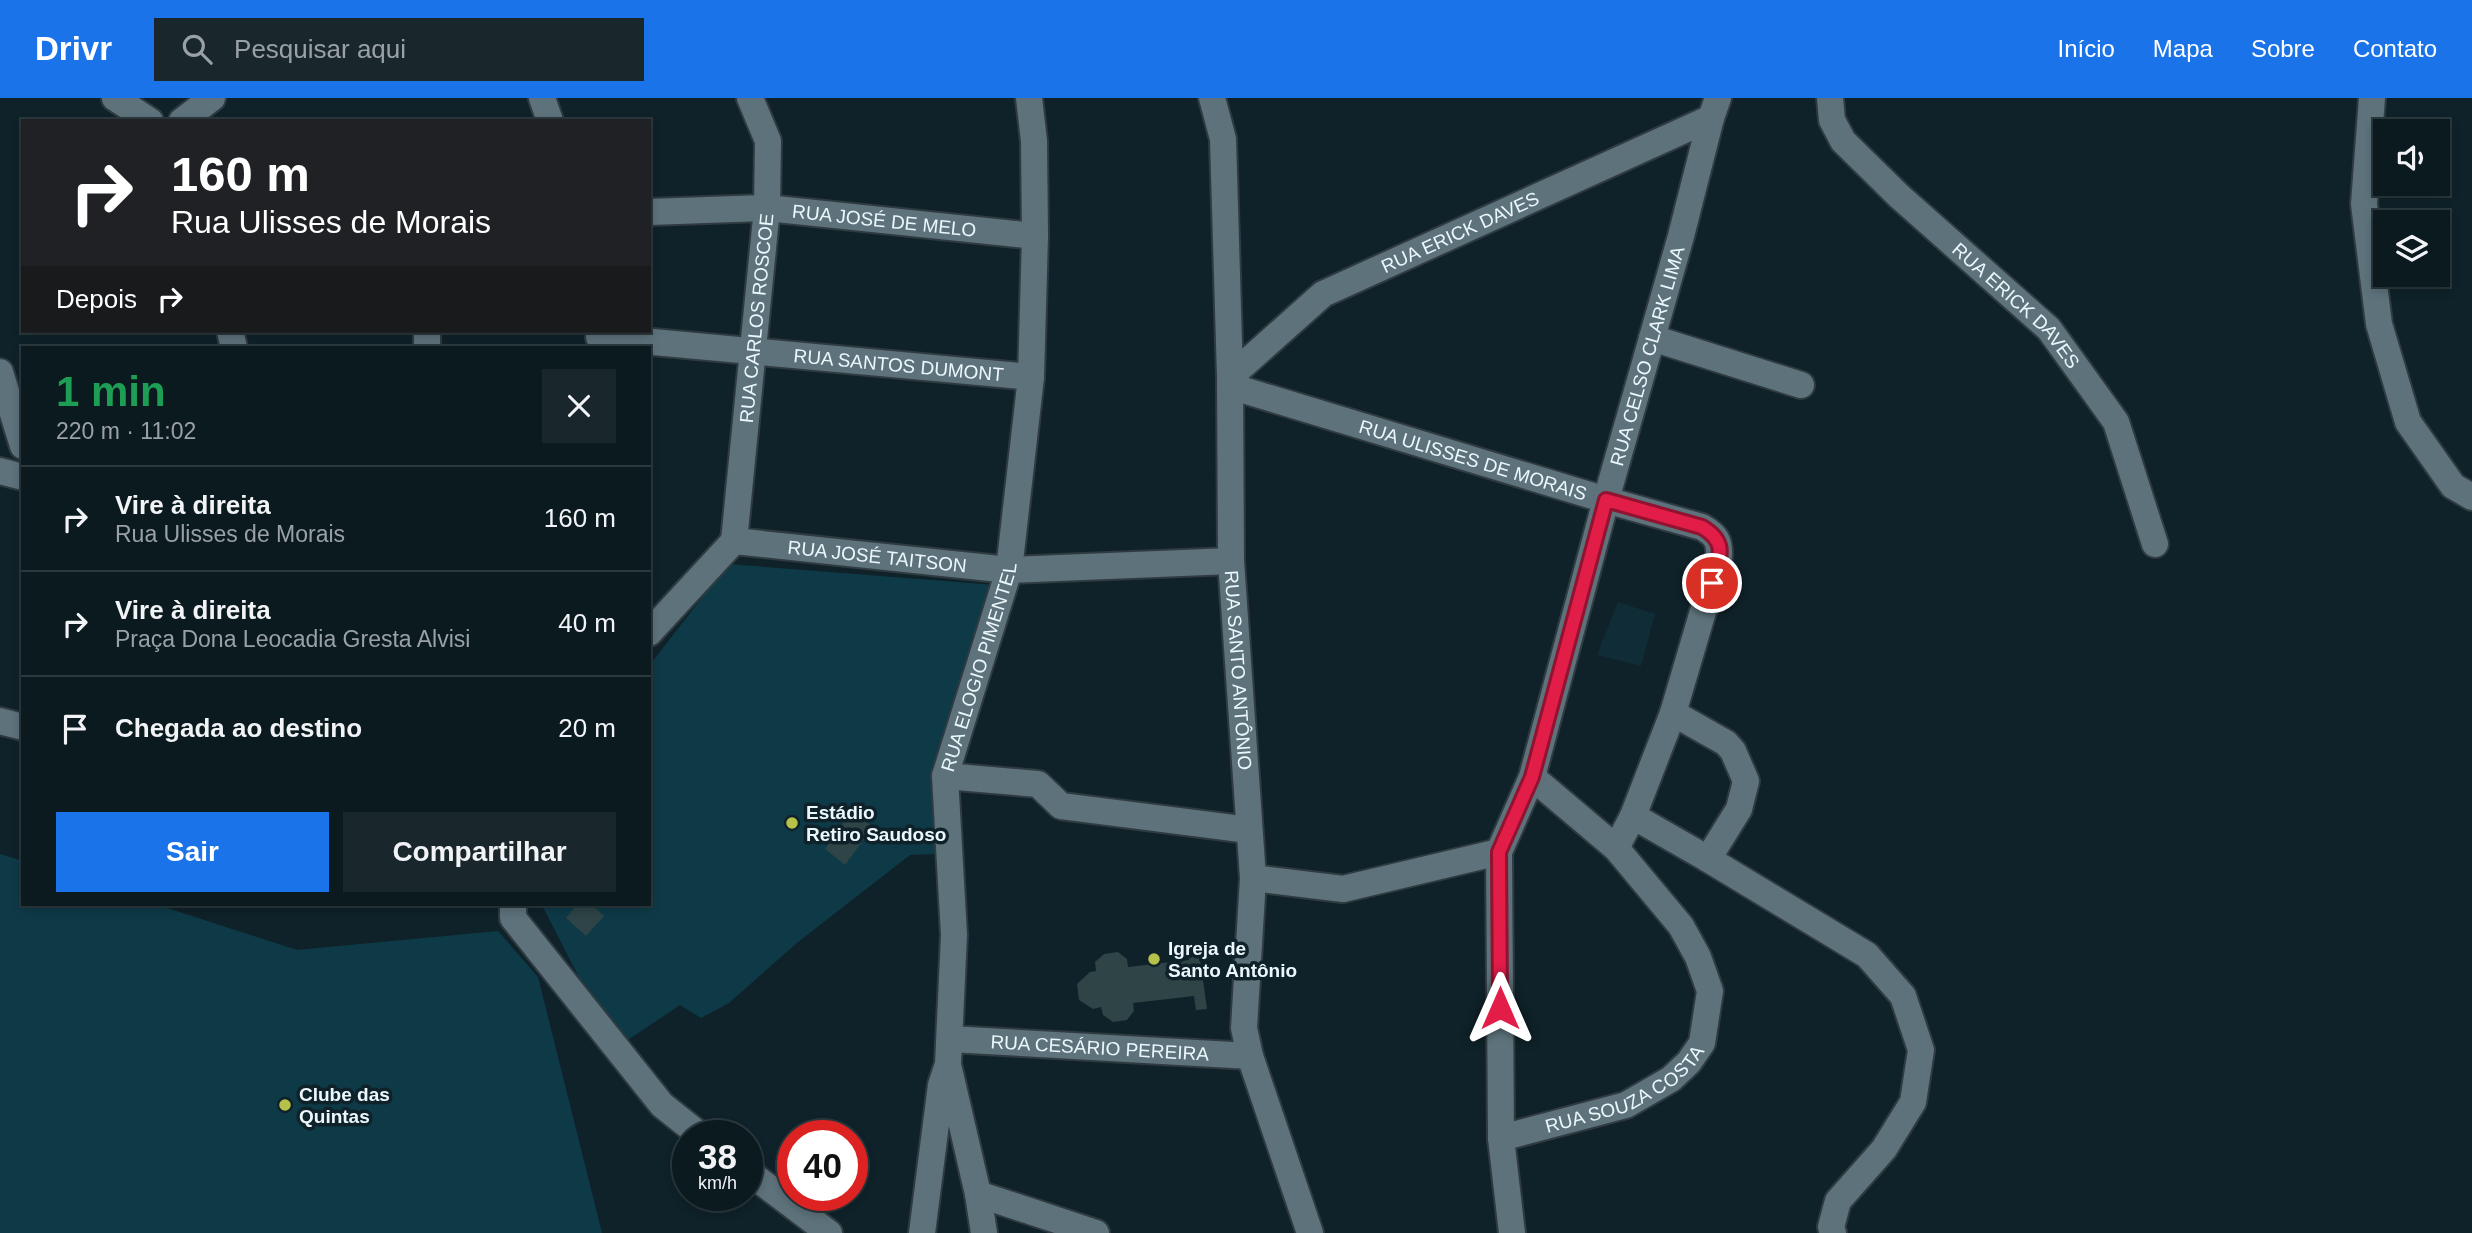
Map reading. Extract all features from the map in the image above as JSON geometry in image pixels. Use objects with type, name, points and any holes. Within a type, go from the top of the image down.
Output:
[{"type":"street","points":[[115,98],[147,119]]},
{"type":"street","points":[[185,119],[212,98]]},
{"type":"street","points":[[542,98],[549,119]]},
{"type":"street","name":"RUA CARLOS ROSCOE","points":[[734,541],[767,208],[768,141],[750,98]]},
{"type":"street","name":"RUA ELOGIO PIMENTEL","points":[[922,1233],[941,1085],[949,1052],[954,935],[945,776],[1009,569],[1031,377],[1035,236],[1034,141],[1029,98]]},
{"type":"street","name":"RUA SANTO ANTÔNIO","points":[[1212,98],[1223,138],[1230,381],[1231,561],[1253,878],[1244,1028],[1250,1056],[1310,1233]]},
{"type":"street","points":[[2372,98],[2364,204],[2379,324],[2408,422],[2453,486],[2472,497]]},
{"type":"street","name":"RUA ERICK DAVES","points":[[1829,100],[1832,120],[1843,141],[1899,196],[2049,329],[2116,422],[2155,544]]},
{"type":"street","name":"RUA ERICK DAVES","points":[[1230,381],[1323,294],[1714,108]]},
{"type":"street","name":"RUA CELSO CLARK LIMA","points":[[1512,1233],[1501,1138],[1499,852],[1532,777],[1714,108]]},
{"type":"street","name":"RUA JOSÉ DE MELO","points":[[651,212],[767,208],[1035,236]]},
{"type":"street","points":[[1652,338],[1801,385]]},
{"type":"street","name":"RUA SANTOS DUMONT","points":[[599,339],[754,350],[1031,377]]},
{"type":"street","points":[[0,372],[21,440]]},
{"type":"street","name":"RUA ULISSES DE MORAIS","points":[[1230,381],[1606,500],[1702,527],[1714,534],[1720,544],[1720,557],[1673,713]]},
{"type":"street","points":[[0,471],[21,476]]},
{"type":"street","points":[[651,631],[734,541]]},
{"type":"street","name":"RUA JOSÉ TAITSON","points":[[734,541],[1009,569],[1231,561]]},
{"type":"street","points":[[1616,848],[1633,816],[1673,713],[1726,743],[1733,751],[1746,781],[1739,809],[1709,859]]},
{"type":"street","points":[[0,721],[21,726]]},
{"type":"street","points":[[945,776],[1038,784],[1061,806],[1249,830]]},
{"type":"street","name":"RUA SOUZA COSTA","points":[[1501,1138],[1626,1105],[1671,1079],[1689,1062],[1702,1043],[1710,991],[1698,957],[1681,926],[1616,848],[1532,777]]},
{"type":"street","points":[[1633,816],[1867,955],[1903,996],[1922,1049],[1913,1102],[1884,1149],[1838,1201],[1833,1233]]},
{"type":"street","points":[[1253,878],[1343,889],[1499,852]]},
{"type":"street","points":[[513,912],[662,1105],[681,1120]]},
{"type":"street","points":[[949,1052],[984,1233]]},
{"type":"street","name":"RUA CESÁRIO PEREIRA","points":[[949,1052],[1250,1056]]},
{"type":"street","points":[[763,1183],[829,1233]]},
{"type":"street","points":[[978,1194],[1096,1233]]},
{"type":"shaded area","name":"Estádio Retiro Saudoso","points":[[728,564],[995,585],[932,791],[936,854],[910,855],[798,942],[729,1003],[701,1018],[680,1005],[622,1044],[589,997],[543,906],[651,906],[651,663]]},
{"type":"shaded area","points":[[1618,602],[1655,614],[1641,666],[1597,655]]},
{"type":"shaded area","name":"Clube das Quintas","points":[[0,854],[21,860],[21,906],[161,906],[297,950],[498,931],[538,977],[602,1233],[0,1233]]},
{"type":"building","points":[[851,811],[873,827],[845,865],[825,849]]},
{"type":"building","points":[[576,906],[593,906],[604,916],[586,936],[566,918]]},
{"type":"building","points":[[1198,944],[1207,1009],[1196,1010],[1194,996],[1133,1003],[1134,1011],[1127,1020],[1113,1022],[1103,1015],[1101,1007],[1093,1009],[1079,1000],[1077,984],[1090,972],[1096,971],[1095,962],[1104,954],[1118,952],[1127,959],[1128,967],[1189,960],[1188,946]]},
{"type":"place","name":"Estádio Retiro Saudoso","points":[[792,823]]},
{"type":"place","name":"Igreja de Santo Antônio","points":[[1154,959]]},
{"type":"place","name":"Clube das Quintas","points":[[285,1105]]},
{"type":"route","points":[[1500,1008],[1499,852],[1532,777],[1606,500],[1702,527],[1714,534],[1720,544],[1720,557],[1712,583]]}]
